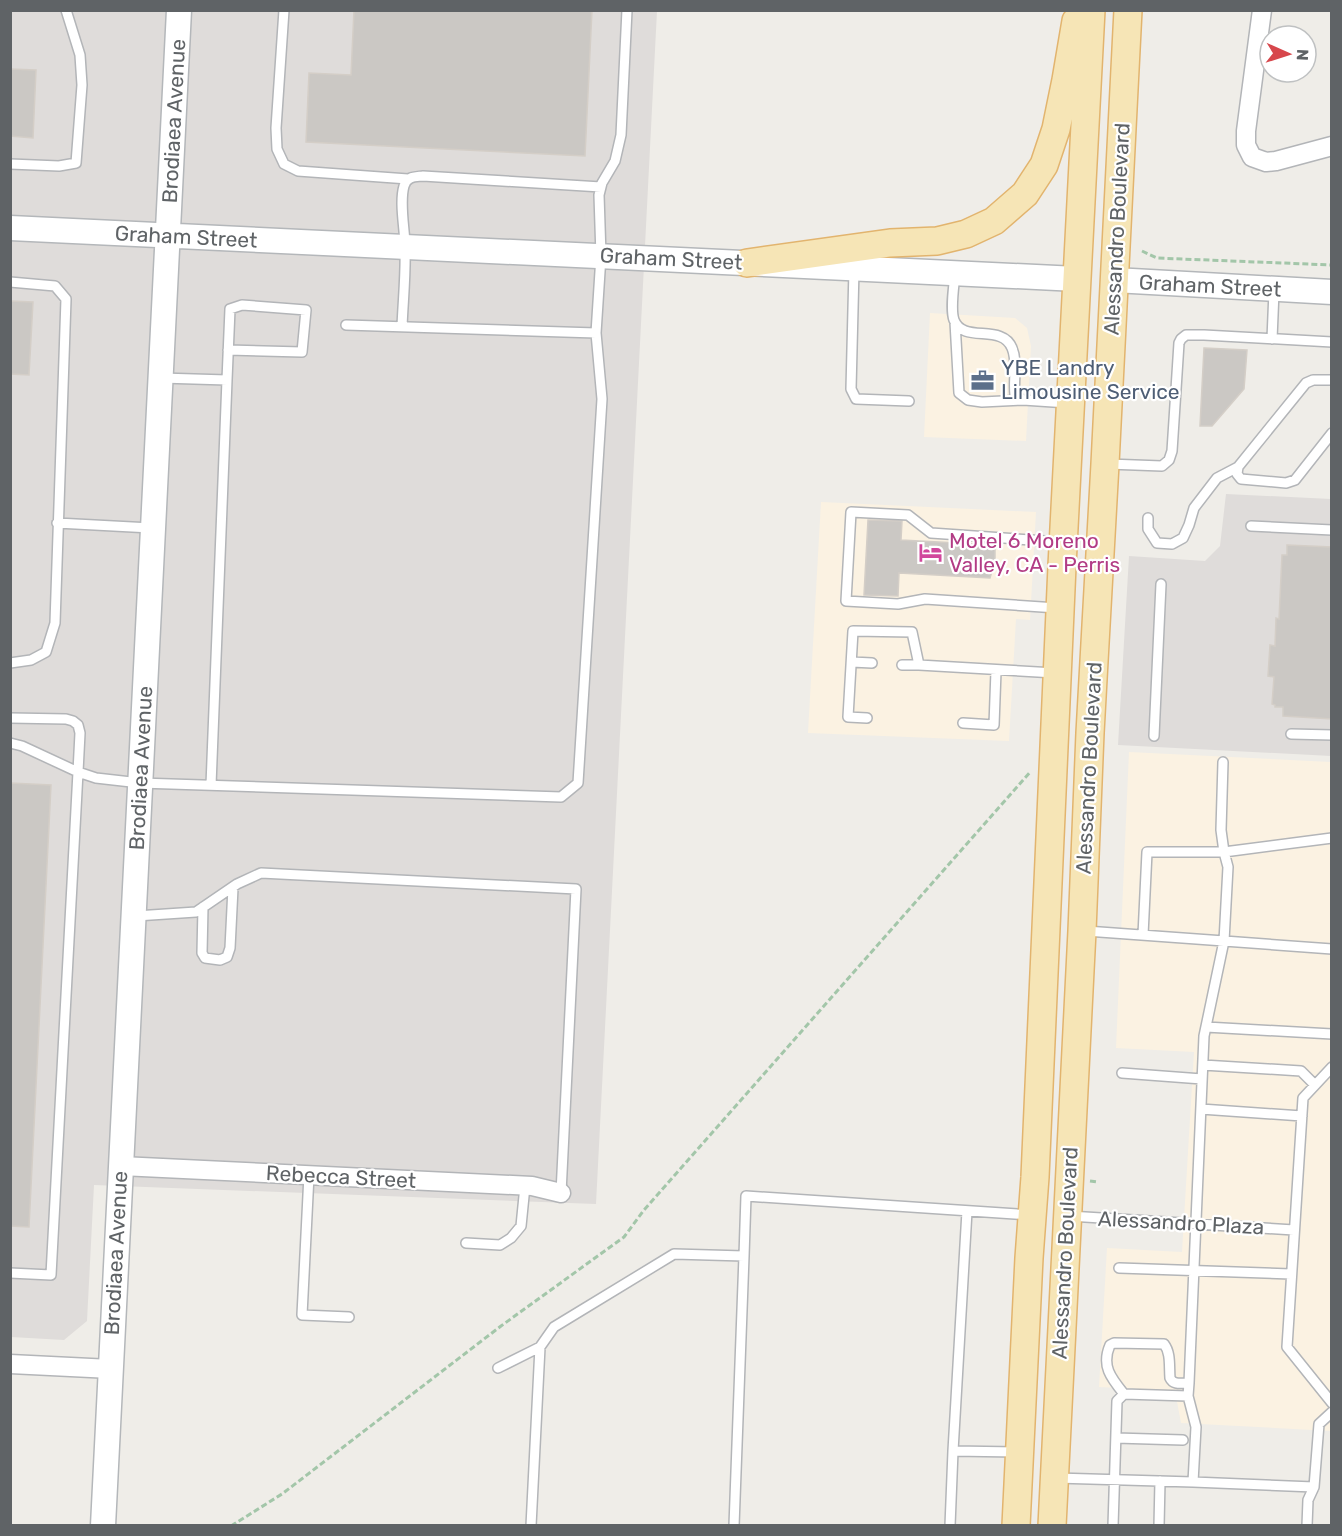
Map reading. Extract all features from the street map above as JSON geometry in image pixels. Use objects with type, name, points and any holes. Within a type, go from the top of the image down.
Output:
[{"type":"main road","points":[[747,263],[890,243],[937,241],[966,234],[994,221],[1025,194],[1044,165],[1056,129],[1077,10]]},
{"type":"main road","name":"Alessandro Boulevard","points":[[1016,1526],[1091,10]]},
{"type":"main road","name":"Alessandro Boulevard","points":[[1052,1526],[1128,10]]},
{"type":"main road","name":"Graham Street","points":[[1077,279],[1114,280]]},
{"type":"main road","points":[[1063,554],[1076,634],[1072,723],[1075,729],[1090,733]]},
{"type":"main road","points":[[1033,1215],[1067,1216]]},
{"type":"street","name":"Brodiaea Avenue","points":[[103,1526],[179,10]]},
{"type":"street","points":[[1262,10],[1246,131],[1246,145],[1252,157],[1266,162],[1276,161],[1332,146]]},
{"type":"street","name":"Graham Street","points":[[10,228],[1077,279]]},
{"type":"street","name":"Graham Street","points":[[1114,280],[1332,292]]},
{"type":"street","name":"Rebecca Street","points":[[121,1166],[525,1185],[561,1192]]},
{"type":"street","points":[[10,1364],[111,1369]]},
{"type":"lane","points":[[10,164],[59,166],[76,163],[82,85],[80,55],[66,10]]},
{"type":"lane","points":[[284,10],[276,128],[277,149],[284,164],[298,171],[408,179],[423,176],[601,187]]},
{"type":"lane","points":[[10,744],[22,746],[96,778],[140,783],[561,797],[578,783],[602,399],[596,333],[601,256],[599,195],[615,160],[621,135],[627,10]]},
{"type":"lane","points":[[402,327],[405,247],[403,197],[404,186],[408,179]]},
{"type":"lane","points":[[854,268],[851,389],[856,399],[909,401]]},
{"type":"lane","points":[[955,274],[953,315],[959,393],[968,400],[982,402],[1023,400],[1071,403]]},
{"type":"lane","points":[[10,282],[56,286],[66,300],[55,623],[46,652],[31,660],[10,663]]},
{"type":"lane","points":[[1272,339],[1274,289]]},
{"type":"lane","points":[[211,785],[228,350],[230,309],[242,305],[306,310],[302,352],[228,350]]},
{"type":"lane","points":[[955,322],[959,328],[969,332],[993,334],[1008,341],[1015,361],[1016,394],[1023,400]]},
{"type":"lane","points":[[346,325],[596,333]]},
{"type":"lane","points":[[1105,464],[1162,466],[1169,460],[1172,451],[1181,339],[1186,335],[1332,342]]},
{"type":"lane","points":[[161,378],[227,380]]},
{"type":"lane","points":[[1148,518],[1148,529],[1157,543],[1172,544],[1183,538],[1194,508],[1217,478],[1238,467],[1306,383],[1313,380],[1332,380]]},
{"type":"lane","points":[[1238,467],[1237,474],[1241,479],[1291,482],[1332,433]]},
{"type":"lane","points":[[1060,608],[925,599],[898,604],[846,601],[851,512],[908,514],[931,533],[1063,554]]},
{"type":"lane","points":[[57,523],[153,528]]},
{"type":"lane","points":[[1251,526],[1332,530]]},
{"type":"lane","points":[[1154,736],[1161,584]]},
{"type":"lane","points":[[867,718],[848,717],[853,631],[912,632],[919,665]]},
{"type":"lane","points":[[852,662],[872,663]]},
{"type":"lane","points":[[902,664],[1057,673]]},
{"type":"lane","points":[[963,723],[994,724],[996,671]]},
{"type":"lane","points":[[10,718],[66,719],[78,724],[80,733],[51,1275],[10,1273]]},
{"type":"lane","points":[[1292,734],[1332,735]]},
{"type":"lane","points":[[1193,1482],[1196,1426],[1188,1396],[1202,1079],[1206,1027],[1224,941],[1228,867],[1221,830],[1223,762]]},
{"type":"lane","points":[[1143,935],[1147,852],[1224,852],[1332,838]]},
{"type":"lane","points":[[133,916],[196,912],[261,873],[576,889],[561,1192]]},
{"type":"lane","points":[[204,908],[202,953],[205,958],[220,960],[227,957],[230,948],[233,888]]},
{"type":"lane","points":[[1082,931],[1332,949]]},
{"type":"lane","points":[[1206,1027],[1332,1035]]},
{"type":"lane","points":[[1203,1065],[1301,1071],[1315,1085]]},
{"type":"lane","points":[[1332,1067],[1303,1098],[1287,1347],[1332,1403]]},
{"type":"lane","points":[[1122,1073],[1202,1079]]},
{"type":"lane","points":[[1201,1109],[1302,1116]]},
{"type":"lane","points":[[309,1175],[302,1314],[349,1317]]},
{"type":"lane","points":[[466,1243],[500,1245],[511,1238],[521,1226],[525,1185]]},
{"type":"lane","points":[[734,1526],[746,1196],[1033,1215]]},
{"type":"lane","points":[[950,1526],[967,1211]]},
{"type":"lane","name":"Alessandro Plaza","points":[[1067,1216],[1294,1230]]},
{"type":"lane","points":[[498,1368],[540,1347],[554,1327],[674,1254],[744,1256]]},
{"type":"lane","points":[[1119,1268],[1292,1274]]},
{"type":"lane","points":[[1124,1394],[1110,1376],[1107,1366],[1108,1348],[1114,1343],[1164,1344],[1169,1353],[1170,1378],[1175,1383],[1189,1383]]},
{"type":"lane","points":[[531,1526],[540,1347]]},
{"type":"lane","points":[[1113,1526],[1117,1401],[1124,1394],[1188,1396]]},
{"type":"lane","points":[[1307,1526],[1308,1500],[1314,1487],[1319,1424],[1332,1412]]},
{"type":"lane","points":[[1116,1438],[1183,1440]]},
{"type":"lane","points":[[953,1451],[1020,1452]]},
{"type":"lane","points":[[1054,1478],[1314,1487]]},
{"type":"lane","points":[[1159,1526],[1161,1481]]},
{"type":"path","points":[[1142,251],[1157,258],[1332,266]]},
{"type":"path","points":[[231,1526],[282,1494],[501,1326],[624,1237],[644,1210],[1031,771]]},
{"type":"shaded area","points":[[11,11],[657,11],[596,1204],[94,1185],[87,1321],[64,1340],[11,1337]]},
{"type":"shaded area","points":[[930,313],[1015,318],[1027,328],[1031,346],[1026,441],[924,437]]},
{"type":"shaded area","points":[[1226,494],[1331,499],[1331,756],[1118,745],[1129,556],[1205,561],[1220,546]]},
{"type":"shaded area","points":[[821,502],[1036,512],[1030,620],[1016,619],[1009,741],[808,733]]},
{"type":"shaded area","points":[[1129,752],[1331,762],[1331,1431],[1181,1423],[1175,1391],[1099,1387],[1107,1248],[1182,1252],[1194,1052],[1116,1048]]},
{"type":"building","points":[[354,10],[592,10],[585,156],[306,142],[309,73],[351,75]]},
{"type":"building","points":[[10,69],[36,70],[33,138],[10,136]]},
{"type":"building","points":[[10,301],[33,302],[29,375],[10,374]]},
{"type":"building","points":[[1204,348],[1247,350],[1244,389],[1212,426],[1200,426]]},
{"type":"building","name":"Motel 6 Moreno Valley, CA - Perris","points":[[868,520],[902,521],[901,540],[995,545],[995,561],[990,578],[899,573],[898,596],[864,595]]},
{"type":"building","points":[[1287,545],[1332,547],[1332,719],[1283,716],[1283,707],[1275,707],[1272,704],[1274,677],[1268,676],[1270,645],[1275,646],[1276,618],[1279,619],[1282,555],[1287,555]]},
{"type":"building","points":[[10,783],[51,785],[29,1227],[10,1226]]},
{"type":"place","name":"YBE Landry Limousine Service","points":[[983,380]]},
{"type":"place","name":"Motel 6 Moreno Valley, CA - Perris","points":[[931,553]]}]
